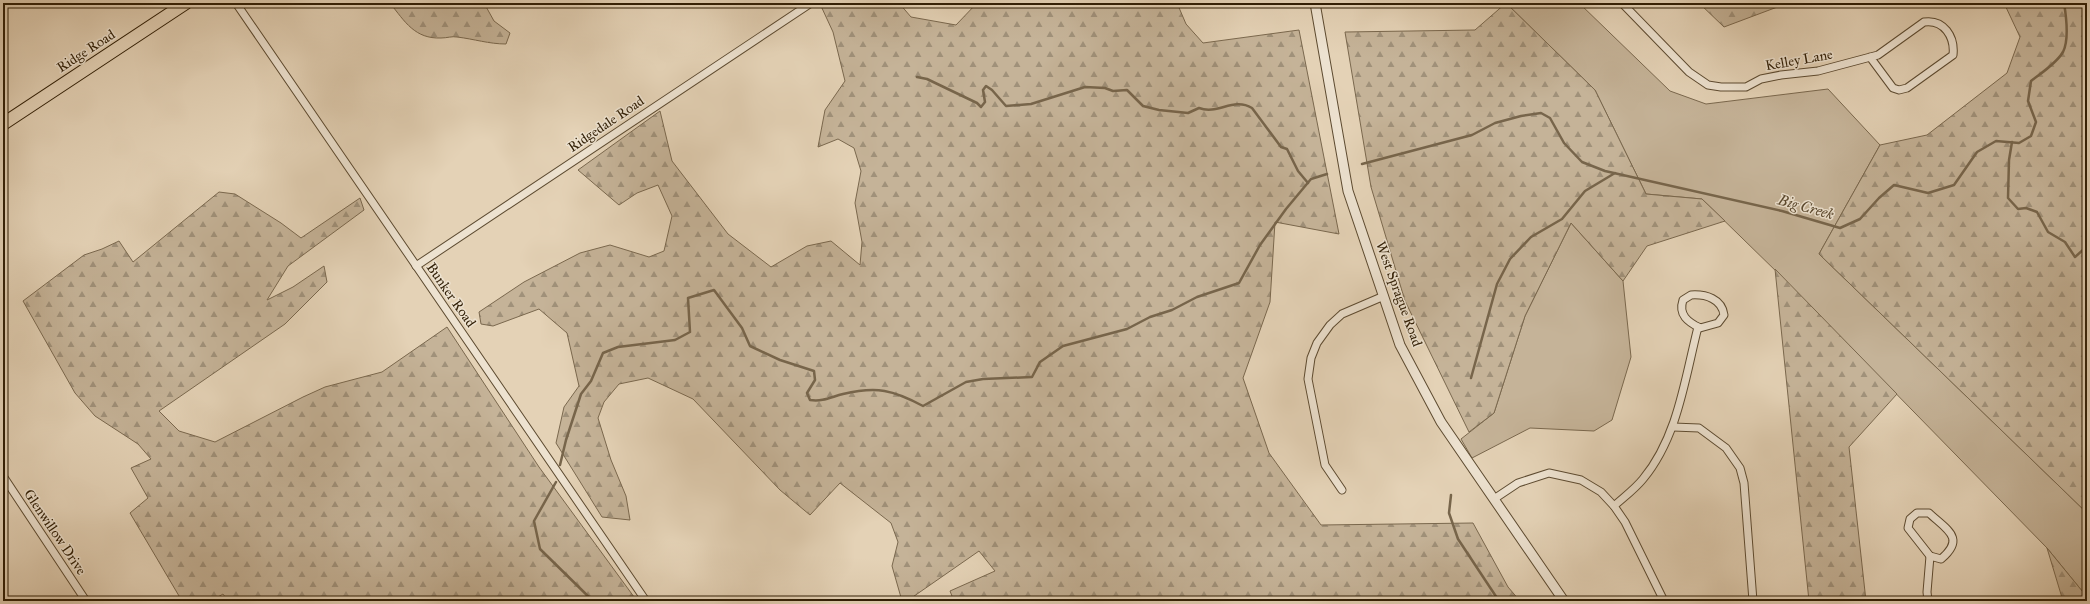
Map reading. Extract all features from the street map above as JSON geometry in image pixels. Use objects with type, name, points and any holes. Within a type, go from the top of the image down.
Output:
[{"type":"main road","name":"Ridge Road","points":[[3,124],[186,3]]},
{"type":"street","name":"Bunker Road","points":[[236,3],[646,601]]},
{"type":"street","name":"Ridgedale Road","points":[[416,266],[811,3]]},
{"type":"street","name":"West Sprague Road","points":[[1315,3],[1348,191],[1400,345],[1438,415],[1564,601]]},
{"type":"street","name":"Kelley Lane","points":[[1622,3],[1689,72],[1708,84],[1721,87],[1746,87],[1761,79],[1818,71],[1870,57],[1878,54],[1924,22],[1933,21],[1950,33],[1954,45],[1953,55],[1907,88],[1899,90],[1893,88],[1870,57]]},
{"type":"street","points":[[1691,295],[1698,295],[1716,300],[1723,308],[1724,315],[1718,323],[1710,327],[1698,327],[1688,322],[1682,314],[1681,306],[1683,300],[1691,295]]},
{"type":"street","points":[[1342,490],[1325,465],[1308,379],[1311,358],[1317,343],[1330,325],[1342,314],[1384,296]]},
{"type":"street","points":[[1614,506],[1643,480],[1673,427],[1698,327]]},
{"type":"street","points":[[1673,427],[1699,428],[1726,448],[1740,468],[1744,483],[1753,601]]},
{"type":"street","points":[[1494,499],[1518,483],[1549,473],[1581,480],[1601,492],[1614,506],[1625,522],[1664,601]]},
{"type":"street","name":"Glenwillow Drive","points":[[3,476],[86,601]]},
{"type":"street","points":[[1928,601],[1927,592],[1930,556],[1908,528],[1910,519],[1917,513],[1929,513],[1953,535],[1954,543],[1950,551],[1941,559],[1930,556]]},
{"type":"green space","points":[[390,3],[484,3],[494,21],[510,33],[506,44],[455,37],[432,38],[424,36],[411,28]]},
{"type":"green space","points":[[826,3],[899,3],[911,17],[956,25],[977,3],[1177,3],[1186,24],[1203,43],[1299,30],[1339,234],[1275,222],[1270,302],[1243,378],[1269,453],[1321,525],[1473,523],[1508,587],[1520,601],[954,601],[950,591],[995,571],[979,551],[907,601],[902,601],[892,566],[898,542],[891,523],[840,483],[810,515],[780,490],[693,399],[648,378],[619,384],[604,402],[598,418],[611,460],[626,496],[630,520],[602,517],[556,443],[564,407],[579,386],[567,333],[539,309],[493,326],[481,324],[479,312],[524,282],[580,253],[610,245],[649,257],[664,251],[672,216],[658,185],[637,193],[619,205],[578,170],[660,111],[672,161],[728,234],[771,267],[807,246],[831,241],[860,265],[862,242],[855,203],[861,171],[854,148],[838,139],[818,147],[825,110],[845,81],[833,32],[821,6]]},
{"type":"green space","points":[[1506,3],[1579,3],[1670,91],[1706,104],[1828,89],[1880,145],[1819,254],[2087,513],[2087,597],[2047,548],[1780,275],[1702,199],[1646,194],[1595,90]]},
{"type":"green space","points":[[1506,3],[1595,90],[1646,194],[1702,199],[1725,221],[1647,246],[1623,281],[1571,223],[1525,316],[1494,413],[1469,432],[1405,301],[1371,187],[1345,32],[1475,30]]},
{"type":"green space","points":[[1699,3],[1788,3],[1724,27]]},
{"type":"green space","points":[[2004,3],[2087,3],[2087,513],[1819,254],[1880,145],[1927,135],[2007,73],[2020,37]]},
{"type":"green space","points":[[219,192],[235,194],[281,223],[301,238],[360,198],[364,210],[288,266],[267,300],[293,287],[324,266],[327,282],[285,324],[159,411],[179,431],[215,442],[325,387],[382,372],[447,327],[539,467],[637,601],[228,601],[223,594],[211,601],[182,601],[130,513],[148,498],[131,468],[151,459],[138,444],[95,416],[75,393],[23,301],[84,255],[119,241],[133,262]]},
{"type":"green space","points":[[1571,223],[1623,281],[1631,357],[1612,420],[1594,431],[1530,428],[1472,458],[1461,439],[1494,413],[1525,316]]},
{"type":"green space","points":[[1775,269],[1897,394],[1849,447],[1866,601],[1809,601]]},
{"type":"green space","points":[[2047,548],[2087,597],[2087,601],[2063,601]]},
{"type":"waterway","name":"Big Creek","points":[[1362,164],[1472,135],[1495,123],[1521,116],[1541,113],[1550,118],[1564,143],[1582,162],[1605,171],[1782,211],[1840,228],[1860,219],[1879,198],[1894,185],[1928,193],[1954,185],[1977,152],[1996,141],[2019,143],[2031,136],[2036,122],[2028,101],[2031,81],[2052,64],[2063,52],[2066,41],[2064,3]]},
{"type":"waterway","points":[[917,77],[927,79],[977,103],[981,107],[985,102],[983,90],[986,86],[992,90],[1006,106],[1031,104],[1085,87],[1105,88],[1113,91],[1127,90],[1143,106],[1159,110],[1188,113],[1199,108],[1206,110],[1238,104],[1245,105],[1252,108],[1281,147],[1287,149],[1298,171],[1308,183]]},
{"type":"waterway","points":[[2012,142],[2009,160],[2008,198],[2018,209],[2026,208],[2037,212],[2048,232],[2065,242],[2075,257],[2084,249],[2087,249]]},
{"type":"waterway","points":[[1471,378],[1497,284],[1510,259],[1531,237],[1562,219],[1585,191],[1615,173]]},
{"type":"waterway","points":[[560,465],[566,440],[581,394],[591,381],[603,353],[618,347],[675,340],[690,332],[688,298],[714,290],[742,328],[750,346],[780,360],[814,371],[815,380],[807,393],[810,400],[823,400],[843,394],[875,390],[903,396],[923,406],[966,382],[983,379],[1032,377],[1040,362],[1063,346],[1127,329],[1150,317],[1172,310],[1197,297],[1239,283],[1260,245],[1286,209],[1311,179],[1327,174]]},
{"type":"waterway","points":[[556,482],[534,521],[540,549],[593,601]]},
{"type":"waterway","points":[[1451,495],[1449,513],[1458,539],[1499,601]]}]
